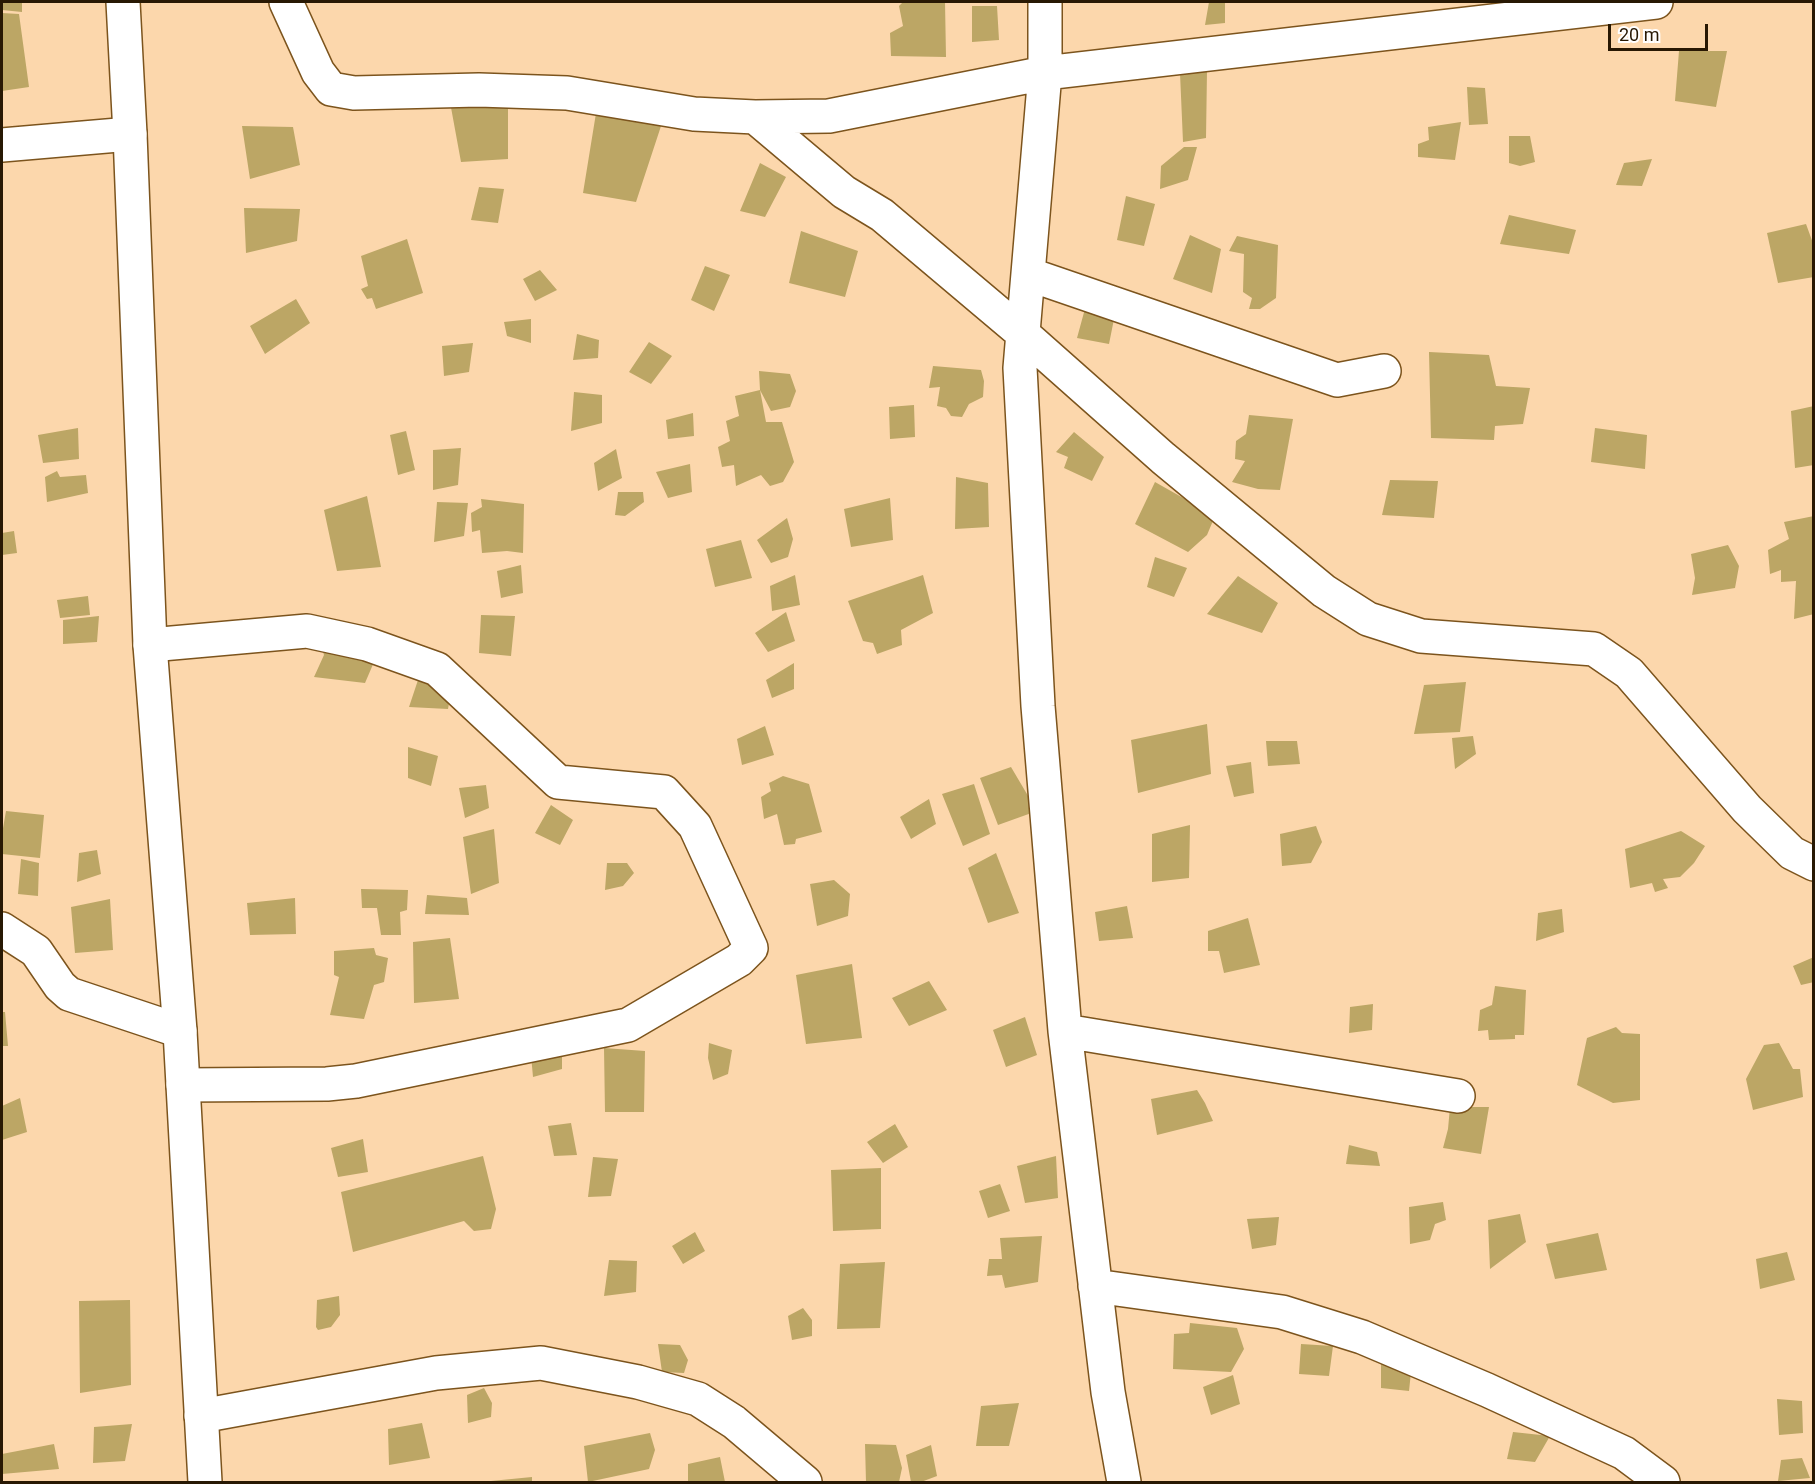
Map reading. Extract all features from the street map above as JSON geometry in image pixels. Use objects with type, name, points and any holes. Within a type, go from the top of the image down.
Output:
[{"type":"street","points":[[123,2],[150,645],[180,1031],[205,1482]]},
{"type":"street","points":[[286,2],[318,72],[331,89],[354,93],[478,90],[567,93],[694,114],[755,117],[829,116],[1045,74],[1656,2]]},
{"type":"street","points":[[1045,2],[1045,74],[1020,368],[1038,706],[1065,1031],[1108,1392],[1124,1482]]},
{"type":"street","points":[[755,117],[844,192],[882,215],[1022,333],[1163,458],[1324,591],[1368,619],[1421,636],[1594,649],[1629,673],[1747,809],[1792,853],[1814,864]]},
{"type":"street","points":[[2,145],[130,134]]},
{"type":"street","points":[[1028,274],[1336,380],[1384,371]]},
{"type":"street","points":[[150,645],[307,631],[367,644],[436,669],[558,782],[664,792],[696,826],[751,948],[739,960],[628,1025],[356,1081],[327,1084],[183,1085]]},
{"type":"street","points":[[2,929],[36,951],[60,986],[69,994],[180,1031]]},
{"type":"street","points":[[1065,1031],[1458,1096]]},
{"type":"street","points":[[1095,1286],[1282,1312],[1362,1337],[1487,1390],[1624,1453],[1663,1482]]},
{"type":"street","points":[[201,1416],[436,1373],[541,1363],[638,1382],[698,1399],[734,1422],[805,1482]]},
{"type":"building","points":[[2,2],[22,2],[22,12],[2,10]]},
{"type":"building","points":[[903,2],[945,2],[946,57],[891,56],[890,33],[903,26],[899,6]]},
{"type":"building","points":[[1209,2],[1225,2],[1225,23],[1205,25]]},
{"type":"building","points":[[972,6],[997,6],[999,40],[972,42]]},
{"type":"building","points":[[2,13],[19,14],[29,87],[2,91]]},
{"type":"building","points":[[1679,51],[1727,51],[1716,107],[1675,101]]},
{"type":"building","points":[[1207,71],[1206,138],[1183,142],[1180,73]]},
{"type":"building","points":[[1467,87],[1485,88],[1488,124],[1469,125]]},
{"type":"building","points":[[450,102],[508,106],[508,159],[461,162]]},
{"type":"building","points":[[597,107],[663,120],[636,202],[583,193]]},
{"type":"building","points":[[1461,122],[1455,160],[1418,157],[1418,144],[1429,140],[1428,127]]},
{"type":"building","points":[[242,126],[293,127],[300,165],[250,179]]},
{"type":"building","points":[[1509,136],[1530,136],[1535,162],[1520,166],[1509,163]]},
{"type":"building","points":[[1184,147],[1197,147],[1188,180],[1160,189],[1161,166]]},
{"type":"building","points":[[1652,159],[1642,186],[1616,185],[1624,163]]},
{"type":"building","points":[[760,163],[786,177],[765,217],[740,211]]},
{"type":"building","points":[[479,187],[504,189],[498,223],[471,220]]},
{"type":"building","points":[[1126,196],[1155,204],[1144,246],[1117,240]]},
{"type":"building","points":[[244,208],[300,209],[297,241],[246,253]]},
{"type":"building","points":[[1509,215],[1576,230],[1569,254],[1500,244]]},
{"type":"building","points":[[1806,224],[1814,246],[1814,277],[1778,283],[1767,233]]},
{"type":"building","points":[[801,231],[858,251],[845,297],[789,283]]},
{"type":"building","points":[[1190,235],[1221,249],[1212,293],[1173,279]]},
{"type":"building","points":[[1237,236],[1278,245],[1276,298],[1260,309],[1249,309],[1252,298],[1243,292],[1244,254],[1229,251]]},
{"type":"building","points":[[407,239],[423,293],[376,309],[372,298],[367,299],[361,289],[368,286],[361,256]]},
{"type":"building","points":[[705,266],[730,275],[714,311],[691,300]]},
{"type":"building","points":[[540,270],[557,290],[535,301],[523,279]]},
{"type":"building","points":[[296,299],[310,323],[265,354],[250,326]]},
{"type":"building","points":[[1086,305],[1115,314],[1109,344],[1077,338]]},
{"type":"building","points":[[531,319],[531,343],[507,336],[504,322]]},
{"type":"building","points":[[577,334],[599,340],[598,358],[573,360]]},
{"type":"building","points":[[649,342],[672,356],[651,384],[629,372]]},
{"type":"building","points":[[473,343],[469,372],[444,376],[442,346]]},
{"type":"building","points":[[1429,352],[1489,355],[1496,386],[1530,388],[1523,424],[1495,426],[1494,440],[1431,438]]},
{"type":"building","points":[[933,366],[981,370],[984,381],[983,397],[969,404],[962,417],[951,416],[946,408],[937,406],[940,387],[929,388]]},
{"type":"building","points":[[759,371],[790,374],[796,391],[790,407],[771,411],[760,390]]},
{"type":"building","points":[[760,390],[766,422],[782,422],[794,462],[783,482],[770,486],[761,475],[736,486],[734,465],[722,467],[718,447],[730,441],[726,421],[739,416],[735,396]]},
{"type":"building","points":[[574,392],[602,395],[602,423],[571,431]]},
{"type":"building","points":[[914,405],[915,437],[890,439],[889,407]]},
{"type":"building","points":[[1814,406],[1814,465],[1795,468],[1791,411]]},
{"type":"building","points":[[693,413],[694,436],[668,439],[666,420]]},
{"type":"building","points":[[1249,415],[1293,419],[1280,490],[1258,489],[1232,482],[1245,461],[1235,459],[1236,441],[1246,434]]},
{"type":"building","points":[[78,428],[79,459],[43,463],[38,435]]},
{"type":"building","points":[[1595,428],[1647,435],[1645,469],[1591,462]]},
{"type":"building","points":[[406,431],[415,470],[398,475],[390,435]]},
{"type":"building","points":[[1074,432],[1104,457],[1092,481],[1064,468],[1068,457],[1056,452]]},
{"type":"building","points":[[461,448],[458,485],[433,490],[433,450]]},
{"type":"building","points":[[616,449],[622,478],[598,491],[594,463]]},
{"type":"building","points":[[690,464],[692,492],[668,498],[656,472]]},
{"type":"building","points":[[57,471],[60,477],[86,475],[88,493],[47,502],[45,477]]},
{"type":"building","points":[[956,477],[988,483],[989,527],[955,529]]},
{"type":"building","points":[[1390,480],[1438,481],[1434,518],[1382,515]]},
{"type":"building","points":[[1155,482],[1215,516],[1207,535],[1188,552],[1135,524]]},
{"type":"building","points":[[618,492],[643,492],[644,502],[625,516],[615,515]]},
{"type":"building","points":[[367,496],[381,567],[337,571],[324,510]]},
{"type":"building","points":[[890,498],[893,540],[851,547],[844,509]]},
{"type":"building","points":[[481,499],[524,504],[523,553],[507,551],[482,553],[480,530],[472,532],[471,513],[482,507]]},
{"type":"building","points":[[437,502],[468,503],[464,536],[434,542]]},
{"type":"building","points":[[1814,516],[1814,614],[1794,619],[1796,581],[1781,582],[1781,570],[1770,574],[1768,550],[1789,539],[1784,522]]},
{"type":"building","points":[[787,518],[793,539],[788,557],[771,563],[757,540]]},
{"type":"building","points":[[14,531],[17,553],[2,555],[2,533]]},
{"type":"building","points":[[741,540],[752,578],[715,587],[706,549]]},
{"type":"building","points":[[1728,545],[1739,566],[1735,588],[1692,595],[1695,578],[1691,554]]},
{"type":"building","points":[[1155,557],[1187,568],[1174,597],[1147,587]]},
{"type":"building","points":[[521,565],[523,593],[501,598],[497,571]]},
{"type":"building","points":[[795,575],[800,605],[772,611],[770,586]]},
{"type":"building","points":[[923,575],[933,613],[901,630],[902,645],[877,654],[873,643],[863,641],[848,601]]},
{"type":"building","points":[[1238,576],[1278,603],[1262,633],[1207,614]]},
{"type":"building","points":[[88,596],[90,615],[60,618],[57,600]]},
{"type":"building","points":[[786,612],[795,641],[768,652],[755,633]]},
{"type":"building","points":[[481,615],[515,616],[511,656],[479,653]]},
{"type":"building","points":[[99,616],[97,642],[63,644],[63,620]]},
{"type":"building","points":[[318,636],[377,655],[365,683],[314,677],[324,655]]},
{"type":"building","points":[[794,663],[794,689],[772,698],[766,680]]},
{"type":"building","points":[[422,668],[454,675],[448,709],[409,707]]},
{"type":"building","points":[[1466,682],[1460,732],[1414,734],[1424,685]]},
{"type":"building","points":[[1207,724],[1211,774],[1138,793],[1131,740]]},
{"type":"building","points":[[765,726],[774,755],[742,765],[737,739]]},
{"type":"building","points":[[1473,736],[1476,754],[1455,769],[1452,738]]},
{"type":"building","points":[[1266,741],[1297,741],[1300,764],[1268,766]]},
{"type":"building","points":[[408,747],[438,756],[431,786],[408,778]]},
{"type":"building","points":[[1251,762],[1254,793],[1234,797],[1226,766]]},
{"type":"building","points":[[1011,767],[1037,811],[998,825],[980,778]]},
{"type":"building","points":[[783,776],[809,784],[822,832],[796,839],[795,844],[784,845],[777,814],[764,819],[761,797],[771,791],[769,783]]},
{"type":"building","points":[[974,784],[990,834],[963,846],[942,794]]},
{"type":"building","points":[[486,785],[489,808],[465,818],[459,788]]},
{"type":"building","points":[[929,799],[936,824],[911,839],[900,817]]},
{"type":"building","points":[[551,805],[573,820],[560,845],[535,833]]},
{"type":"building","points":[[6,811],[44,815],[40,858],[2,854],[2,834]]},
{"type":"building","points":[[1190,825],[1189,878],[1152,882],[1152,834]]},
{"type":"building","points":[[1316,826],[1322,842],[1311,863],[1282,866],[1280,834]]},
{"type":"building","points":[[494,829],[499,883],[471,894],[463,837]]},
{"type":"building","points":[[1681,831],[1705,846],[1694,863],[1680,877],[1663,879],[1668,888],[1655,892],[1652,883],[1630,888],[1625,849]]},
{"type":"building","points":[[97,850],[101,874],[77,882],[79,853]]},
{"type":"building","points":[[996,853],[1019,913],[988,923],[968,868]]},
{"type":"building","points":[[21,859],[39,863],[38,896],[18,894]]},
{"type":"building","points":[[607,863],[627,863],[634,873],[623,886],[605,890]]},
{"type":"building","points":[[834,880],[850,894],[848,916],[817,926],[810,884]]},
{"type":"building","points":[[361,889],[408,890],[407,910],[400,912],[401,935],[381,935],[377,908],[362,908]]},
{"type":"building","points":[[427,895],[467,898],[469,915],[425,914]]},
{"type":"building","points":[[295,898],[296,934],[250,935],[247,903]]},
{"type":"building","points":[[110,899],[113,950],[75,953],[71,907]]},
{"type":"building","points":[[1127,906],[1133,938],[1099,941],[1095,912]]},
{"type":"building","points":[[1562,909],[1564,932],[1536,941],[1538,913]]},
{"type":"building","points":[[1248,918],[1260,965],[1224,973],[1219,951],[1208,951],[1208,931]]},
{"type":"building","points":[[450,938],[459,999],[414,1003],[413,942]]},
{"type":"building","points":[[374,948],[376,955],[388,958],[384,982],[374,985],[364,1019],[330,1015],[339,977],[334,975],[334,951]]},
{"type":"building","points":[[1814,957],[1814,982],[1801,985],[1793,966]]},
{"type":"building","points":[[852,964],[862,1038],[806,1044],[796,975]]},
{"type":"building","points":[[929,981],[947,1010],[909,1026],[892,998]]},
{"type":"building","points":[[1495,986],[1526,990],[1524,1035],[1515,1035],[1515,1039],[1489,1040],[1488,1030],[1478,1031],[1480,1010],[1492,1005]]},
{"type":"building","points":[[1373,1004],[1372,1030],[1349,1033],[1350,1007]]},
{"type":"building","points":[[2,1012],[5,1012],[8,1046],[2,1046]]},
{"type":"building","points":[[1025,1017],[1037,1055],[1006,1067],[993,1030]]},
{"type":"building","points":[[562,1027],[562,1069],[533,1077],[529,1033]]},
{"type":"building","points":[[1616,1027],[1622,1033],[1640,1034],[1640,1100],[1613,1103],[1577,1085],[1587,1038]]},
{"type":"building","points":[[709,1043],[732,1050],[728,1074],[713,1080],[708,1058]]},
{"type":"building","points":[[1779,1043],[1793,1069],[1800,1069],[1803,1097],[1753,1110],[1746,1079],[1764,1045]]},
{"type":"building","points":[[604,1048],[645,1051],[644,1112],[605,1112]]},
{"type":"building","points":[[1197,1090],[1213,1121],[1157,1135],[1151,1099]]},
{"type":"building","points":[[20,1098],[27,1132],[2,1140],[2,1106]]},
{"type":"building","points":[[1450,1107],[1489,1107],[1481,1154],[1443,1148]]},
{"type":"building","points":[[571,1123],[577,1155],[554,1156],[548,1126]]},
{"type":"building","points":[[895,1124],[908,1147],[883,1163],[867,1142]]},
{"type":"building","points":[[363,1139],[368,1172],[338,1177],[331,1148]]},
{"type":"building","points":[[1349,1145],[1377,1152],[1380,1166],[1346,1164]]},
{"type":"building","points":[[483,1156],[496,1209],[491,1229],[474,1231],[464,1221],[353,1252],[341,1192]]},
{"type":"building","points":[[1056,1156],[1058,1198],[1025,1203],[1017,1166]]},
{"type":"building","points":[[593,1157],[618,1159],[611,1196],[588,1197]]},
{"type":"building","points":[[881,1168],[881,1229],[833,1231],[831,1170]]},
{"type":"building","points":[[1000,1184],[1010,1211],[988,1218],[979,1191]]},
{"type":"building","points":[[1443,1202],[1446,1220],[1435,1224],[1430,1240],[1410,1244],[1409,1207]]},
{"type":"building","points":[[1520,1214],[1526,1242],[1490,1269],[1488,1220]]},
{"type":"building","points":[[1279,1217],[1276,1245],[1252,1249],[1247,1219]]},
{"type":"building","points":[[695,1232],[705,1251],[683,1264],[672,1246]]},
{"type":"building","points":[[1598,1233],[1607,1270],[1555,1279],[1546,1244]]},
{"type":"building","points":[[1042,1236],[1038,1282],[1005,1288],[1002,1275],[987,1276],[989,1259],[1002,1259],[1000,1238]]},
{"type":"building","points":[[1787,1252],[1795,1280],[1760,1289],[1756,1259]]},
{"type":"building","points":[[609,1260],[637,1261],[636,1292],[604,1296]]},
{"type":"building","points":[[885,1262],[880,1328],[837,1329],[840,1264]]},
{"type":"building","points":[[339,1296],[340,1315],[331,1327],[318,1330],[316,1327],[317,1300]]},
{"type":"building","points":[[130,1300],[131,1385],[80,1393],[79,1301]]},
{"type":"building","points":[[803,1308],[812,1320],[812,1336],[792,1340],[788,1316]]},
{"type":"building","points":[[1190,1323],[1237,1328],[1244,1349],[1231,1372],[1173,1369],[1174,1334],[1189,1333]]},
{"type":"building","points":[[658,1344],[680,1345],[688,1360],[684,1373],[662,1372]]},
{"type":"building","points":[[1301,1344],[1333,1346],[1329,1376],[1299,1374]]},
{"type":"building","points":[[1412,1363],[1409,1391],[1381,1388],[1381,1364]]},
{"type":"building","points":[[1233,1375],[1240,1404],[1211,1415],[1203,1387]]},
{"type":"building","points":[[484,1388],[492,1403],[491,1417],[468,1423],[467,1395]]},
{"type":"building","points":[[1777,1399],[1802,1401],[1803,1433],[1779,1435]]},
{"type":"building","points":[[1019,1403],[1009,1446],[976,1446],[981,1406]]},
{"type":"building","points":[[422,1423],[430,1458],[389,1465],[388,1429]]},
{"type":"building","points":[[132,1424],[125,1461],[93,1463],[94,1427]]},
{"type":"building","points":[[1513,1432],[1550,1436],[1535,1462],[1507,1459]]},
{"type":"building","points":[[650,1433],[655,1450],[649,1469],[588,1482],[584,1446]]},
{"type":"building","points":[[54,1444],[59,1469],[2,1474],[2,1454]]},
{"type":"building","points":[[865,1444],[896,1445],[902,1468],[899,1482],[866,1482]]},
{"type":"building","points":[[931,1445],[937,1476],[921,1482],[911,1482],[906,1455]]},
{"type":"building","points":[[720,1457],[725,1482],[688,1482],[688,1464]]},
{"type":"building","points":[[1802,1458],[1810,1478],[1778,1481],[1781,1460]]},
{"type":"building","points":[[532,1477],[532,1482],[491,1482],[491,1481]]}]
